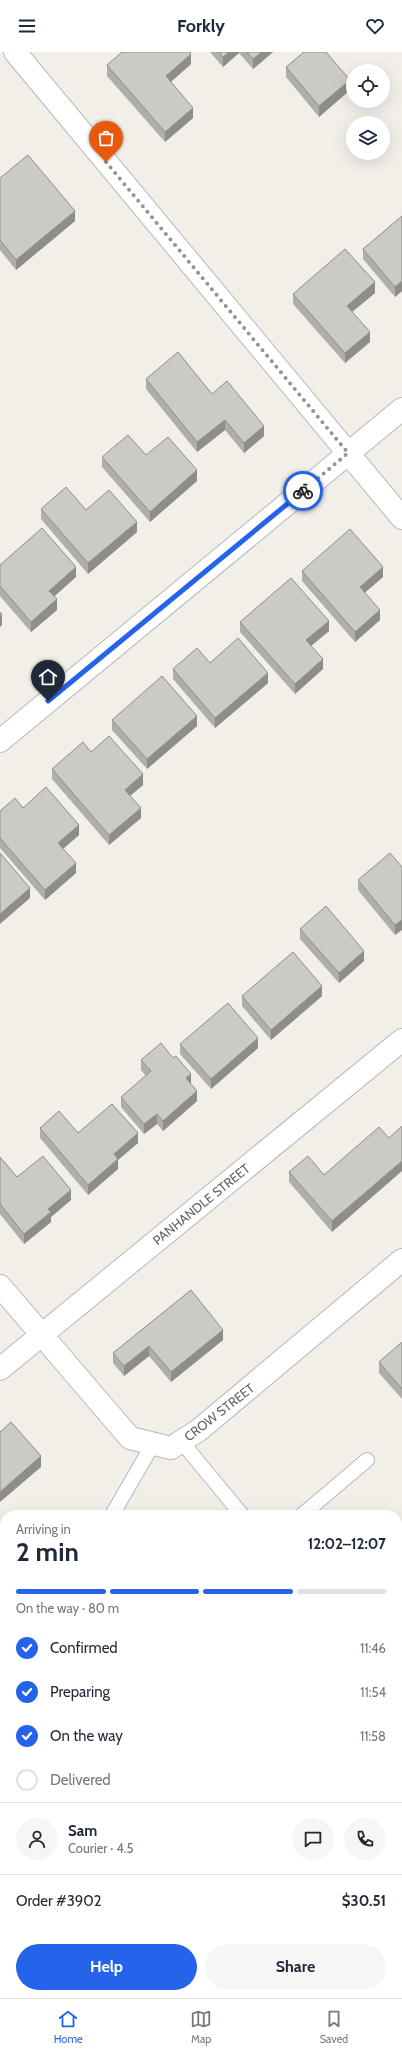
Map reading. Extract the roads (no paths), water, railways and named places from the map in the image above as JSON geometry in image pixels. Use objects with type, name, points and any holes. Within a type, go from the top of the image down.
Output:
[{"type":"street","points":[[15,52],[402,518]]},
{"type":"street","points":[[0,741],[402,409]]},
{"type":"street","name":"PANHANDLE STREET","points":[[0,1369],[402,1040]]},
{"type":"street","name":"CROW STREET","points":[[0,1286],[130,1438],[171,1448],[199,1430],[402,1260]]},
{"type":"lane","points":[[181,1441],[238,1510]]},
{"type":"lane","points":[[115,1510],[153,1444]]},
{"type":"lane","points":[[308,1510],[367,1460]]}]
